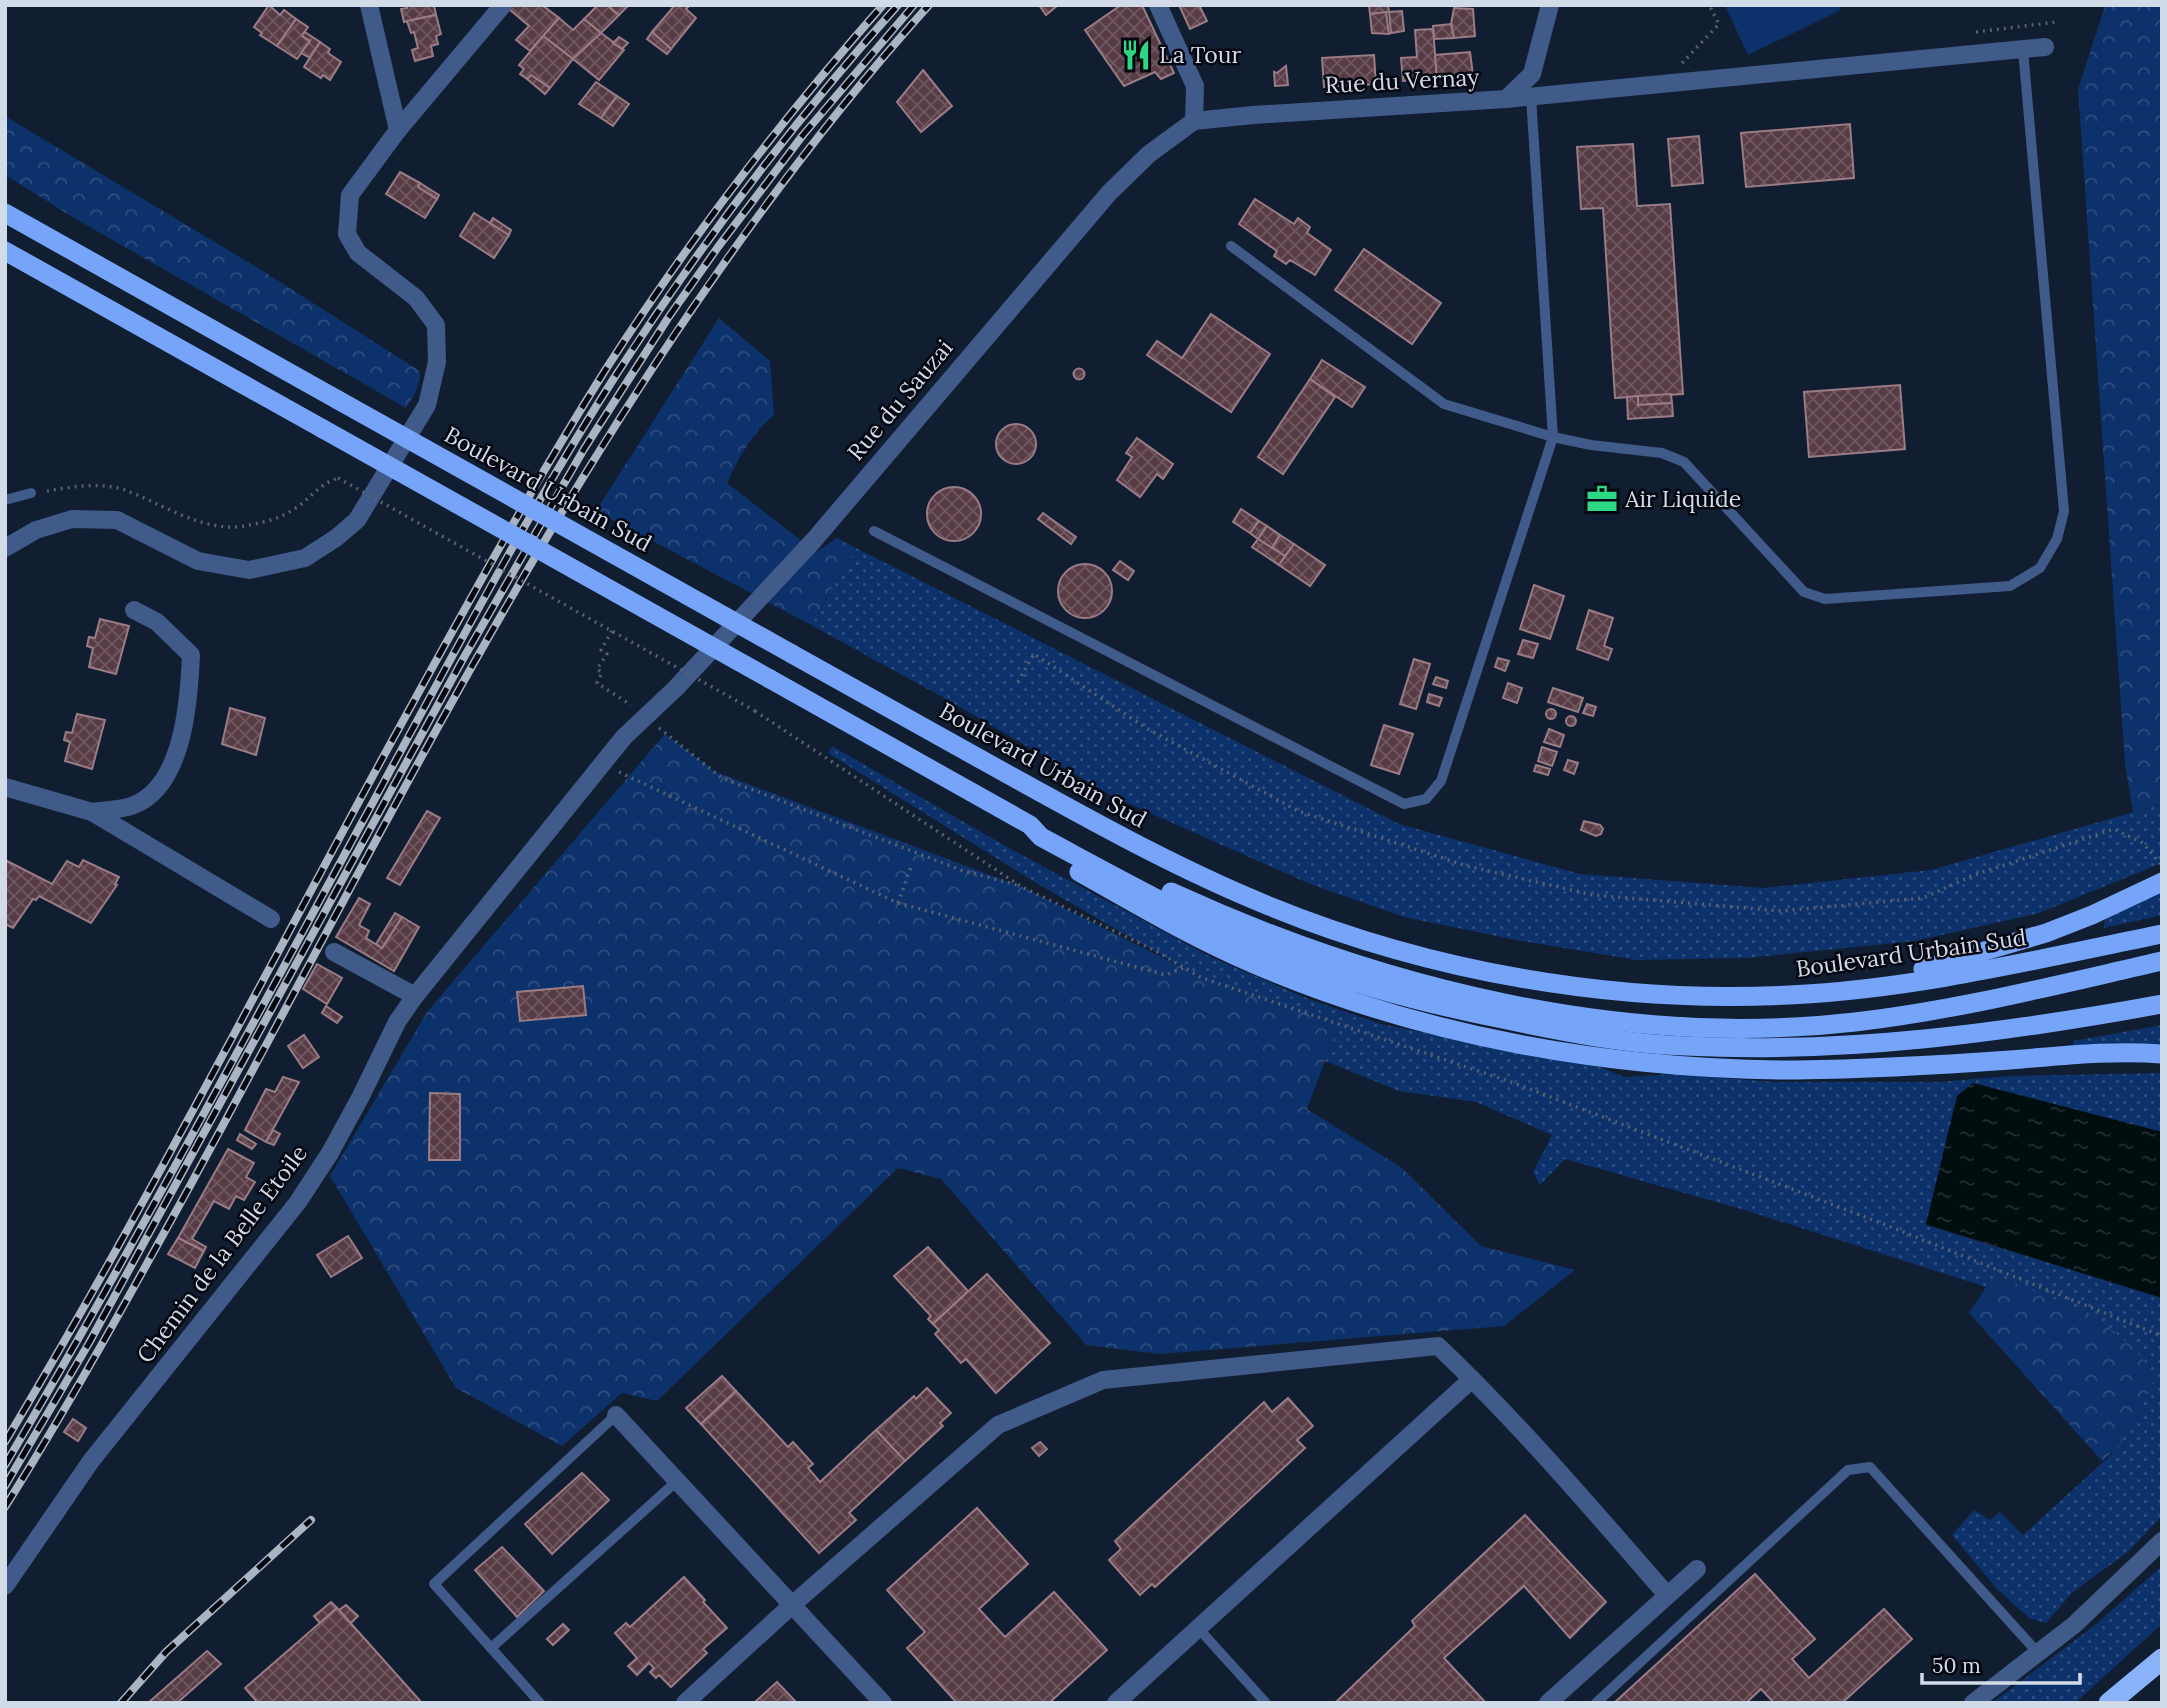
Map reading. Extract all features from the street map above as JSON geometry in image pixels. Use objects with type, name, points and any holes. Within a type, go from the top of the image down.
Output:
[{"type":"highway","name":"Boulevard Urbain Sud","points":[[5,213],[1102,827],[1272,907],[1368,941],[1461,966],[1542,981],[1606,989],[1748,996],[1850,991],[1998,968],[2162,934]]},
{"type":"highway","points":[[5,251],[1030,825],[1041,837],[1165,903],[1303,965],[1405,998],[1607,1039],[1684,1046],[1745,1048],[1880,1044],[2016,1029],[2162,1004]]},
{"type":"highway","points":[[1030,825],[1047,827],[1169,891],[1307,949],[1410,981],[1587,1016],[1649,1023],[1737,1027],[1854,1022],[1982,1001],[2162,961]]},
{"type":"highway","points":[[1030,825],[1043,852],[1158,916],[1251,963],[1353,1001],[1498,1040],[1629,1062],[1744,1069],[1868,1068],[2114,1053],[2162,1054]]},
{"type":"highway","points":[[1850,991],[2046,933],[2162,882]]},
{"type":"highway","points":[[2109,1703],[2162,1659]]},
{"type":"street","points":[[369,5],[398,130]]},
{"type":"street","points":[[5,548],[36,530],[72,519],[117,520],[198,561],[249,570],[305,558],[336,538],[357,520],[427,405],[437,362],[436,325],[416,298],[358,253],[347,234],[350,195],[398,130],[503,5]]},
{"type":"street","points":[[1157,5],[1195,86],[1194,121]]},
{"type":"street","name":"Rue du Vernay","points":[[1194,121],[1506,99],[1532,74],[1550,5]]},
{"type":"street","points":[[1506,99],[2045,47]]},
{"type":"street","name":"Rue du Sauzai","points":[[646,715],[676,688],[814,540],[1109,193],[1149,154],[1194,121]]},
{"type":"street","points":[[92,813],[135,805],[162,785],[176,756],[189,699],[191,655],[157,622],[134,610]]},
{"type":"street","name":"Chemin de la Belle Etoile","points":[[5,1586],[91,1461],[298,1202],[330,1153],[362,1096],[397,1022],[415,996],[624,737],[646,715]]},
{"type":"street","points":[[5,788],[92,813],[271,919]]},
{"type":"street","points":[[334,952],[415,996]]},
{"type":"street","points":[[685,1703],[792,1605],[998,1425],[1103,1380],[1438,1346],[1548,1458],[1667,1595]]},
{"type":"street","points":[[1126,1700],[1198,1628],[1472,1379]]},
{"type":"street","points":[[616,1415],[883,1703]]},
{"type":"street","points":[[1973,1703],[2074,1625],[2162,1541]]},
{"type":"street","points":[[1548,1703],[1697,1569]]},
{"type":"lane","points":[[1231,246],[1444,404],[1553,438],[1662,453],[1684,462],[1804,592],[1825,599],[2010,586],[2040,568],[2057,539],[2064,511],[2023,50]]},
{"type":"lane","points":[[874,531],[1404,804],[1426,799],[1441,781],[1553,438],[1531,97]]},
{"type":"lane","points":[[5,500],[32,494]]},
{"type":"lane","points":[[540,1703],[434,1584],[616,1415]]},
{"type":"lane","points":[[1596,1703],[1848,1470],[1870,1468],[2038,1653]]},
{"type":"lane","points":[[491,1648],[677,1481]]},
{"type":"lane","points":[[1198,1628],[1266,1703]]},
{"type":"path","points":[[1677,83],[1676,70],[1719,24],[1709,5]]},
{"type":"path","points":[[32,494],[82,485],[120,489],[196,519],[240,527],[290,512],[324,483],[338,478],[755,711],[1022,887],[1154,950],[1202,978],[1511,1082],[1881,1223],[2162,1336]]},
{"type":"path","points":[[612,631],[601,650],[607,654],[597,669],[603,673],[597,682],[628,702]]},
{"type":"path","points":[[1018,682],[1034,654],[1147,729],[1298,811],[1467,866],[1593,895],[1781,911],[1923,898],[1974,875],[2114,829],[2143,843],[2162,865]]},
{"type":"path","points":[[646,715],[723,778],[961,870],[1022,887]]},
{"type":"path","points":[[603,763],[631,779],[898,902],[1166,975],[1183,968]]},
{"type":"path","points":[[898,902],[911,867]]},
{"type":"green space","points":[[1839,5],[1841,10],[1748,55],[1725,6]]},
{"type":"green space","points":[[2105,6],[2162,6],[2162,804],[2133,812],[2125,764],[2078,89]]},
{"type":"green space","points":[[5,116],[258,268],[420,371],[418,386],[406,408],[74,218],[5,175]]},
{"type":"green space","points":[[719,318],[770,361],[774,415],[747,446],[727,483],[816,552],[837,538],[856,548],[811,625],[596,511]]},
{"type":"green space","points":[[856,548],[1399,824],[1580,874],[1763,888],[1931,870],[2162,804],[2162,863],[2039,913],[1915,941],[1747,958],[1636,960],[1511,939],[1404,917],[1310,884],[1114,797],[946,699],[811,625]]},
{"type":"green space","points":[[665,734],[716,772],[1022,887],[1183,968],[1339,1024],[1307,1109],[1402,1168],[1481,1246],[1575,1270],[1504,1326],[1160,1354],[1086,1345],[941,1179],[898,1168],[657,1401],[622,1393],[562,1446],[456,1388],[330,1176],[427,1012]]},
{"type":"green space","points":[[832,746],[1009,848],[1211,957],[1306,998],[1381,1024],[1603,1068],[1624,1077],[1674,1074],[1773,1082],[1940,1082],[2009,1076],[2162,1073],[2162,1132],[1972,1083],[1926,1225],[2162,1298],[2162,1516],[2129,1551],[2072,1593],[2046,1623],[2029,1618],[1997,1589],[1952,1535],[1974,1510],[1990,1520],[2000,1512],[2023,1535],[2113,1453],[2009,1281],[1986,1287],[1748,1211],[1565,1159],[1540,1185],[1533,1172],[1552,1135],[1476,1102],[1399,1091],[1325,1061],[1339,1024],[1187,970],[1043,887],[828,753]]},
{"type":"green space","points":[[2162,891],[2162,915],[2104,928],[2105,919]]},
{"type":"green space","points":[[2162,1025],[2162,1044],[2073,1046],[2073,1041]]},
{"type":"green space","points":[[2009,1281],[2093,1315],[2133,1347],[2156,1376],[2128,1433],[2102,1461],[1969,1313],[1986,1287]]},
{"type":"green space","points":[[2162,1566],[2162,1624],[2075,1703],[1992,1703],[2095,1625]]},
{"type":"water","points":[[1973,1083],[2162,1132],[2162,1298],[1926,1224],[1957,1096]]},
{"type":"building","points":[[269,5],[280,15],[284,10],[296,19],[277,46],[260,35],[262,33],[254,27]]},
{"type":"building","points":[[406,5],[434,5],[436,15],[404,22],[401,9],[407,8]]},
{"type":"building","points":[[512,5],[542,5],[559,18],[530,51],[516,40],[529,26],[509,9]]},
{"type":"building","points":[[598,5],[607,5],[619,15],[601,33],[584,19]]},
{"type":"building","points":[[607,5],[629,5],[619,15]]},
{"type":"building","points":[[675,5],[690,5],[686,9],[696,18],[671,49],[652,32]]},
{"type":"building","points":[[1039,5],[1058,5],[1046,15]]},
{"type":"building","points":[[1121,5],[1142,5],[1174,73],[1161,79],[1155,72],[1124,86],[1085,30]]},
{"type":"building","points":[[1179,5],[1199,5],[1207,21],[1190,29]]},
{"type":"building","points":[[1369,5],[1388,5],[1389,12],[1370,14]]},
{"type":"building","points":[[1454,8],[1473,9],[1475,36],[1454,38],[1451,24]]},
{"type":"building","points":[[1402,11],[1404,31],[1391,33],[1389,12]]},
{"type":"building","points":[[1386,12],[1389,34],[1372,33],[1370,14]]},
{"type":"building","points":[[436,15],[441,34],[436,36],[438,44],[431,46],[433,56],[415,61],[412,50],[418,48],[414,32],[411,33],[407,21]]},
{"type":"building","points":[[559,18],[573,30],[584,19],[601,33],[573,59],[543,36]]},
{"type":"building","points":[[296,19],[308,27],[302,36],[310,41],[297,59],[277,46]]},
{"type":"building","points":[[1451,24],[1454,38],[1434,39],[1433,26]]},
{"type":"building","points":[[1433,29],[1437,78],[1403,81],[1401,58],[1417,57],[1415,30]]},
{"type":"building","points":[[305,32],[320,42],[310,58],[301,53],[310,41],[302,36]]},
{"type":"building","points":[[652,32],[671,49],[667,54],[647,39]]},
{"type":"building","points":[[601,33],[624,50],[599,80],[573,59]]},
{"type":"building","points":[[543,36],[573,59],[550,88],[531,75],[527,79],[520,74],[524,69],[519,65]]},
{"type":"building","points":[[619,37],[628,43],[622,49],[613,43]]},
{"type":"building","points":[[320,42],[330,49],[328,53],[341,62],[330,80],[323,75],[321,78],[304,67]]},
{"type":"building","points":[[1470,52],[1473,75],[1437,78],[1435,55]]},
{"type":"building","points":[[1374,55],[1376,84],[1324,87],[1322,58]]},
{"type":"building","points":[[1286,66],[1288,85],[1275,86],[1274,72],[1277,73]]},
{"type":"building","points":[[923,70],[952,106],[921,132],[897,102]]},
{"type":"building","points":[[531,75],[550,88],[545,94],[527,79]]},
{"type":"building","points":[[596,82],[617,96],[601,118],[579,104]]},
{"type":"building","points":[[617,96],[629,104],[613,126],[601,118]]},
{"type":"building","points":[[1850,124],[1854,178],[1746,187],[1741,133]]},
{"type":"building","points":[[1699,136],[1703,183],[1672,186],[1668,139]]},
{"type":"building","points":[[1633,144],[1637,206],[1670,204],[1683,394],[1615,398],[1603,208],[1581,209],[1577,147]]},
{"type":"building","points":[[400,172],[420,183],[418,187],[437,199],[425,218],[386,194]]},
{"type":"building","points":[[420,183],[439,195],[437,199],[418,187]]},
{"type":"building","points":[[1255,199],[1294,224],[1298,218],[1310,227],[1307,233],[1331,250],[1315,275],[1290,260],[1286,264],[1274,256],[1277,251],[1239,224]]},
{"type":"building","points":[[474,213],[509,235],[494,258],[460,236]]},
{"type":"building","points":[[493,218],[511,230],[509,235],[490,223]]},
{"type":"building","points":[[1364,249],[1441,303],[1412,344],[1335,290]]},
{"type":"building","points":[[1211,314],[1270,354],[1231,412],[1147,355],[1157,341],[1182,358]]},
{"type":"building","points":[[1322,360],[1365,387],[1352,407],[1310,379]]},
{"type":"building","points":[[1079,369],[1083,370],[1083,378],[1079,379],[1075,378],[1074,374],[1075,370]]},
{"type":"building","points":[[1310,379],[1335,397],[1283,474],[1258,457]]},
{"type":"building","points":[[1900,385],[1905,449],[1809,457],[1804,392]]},
{"type":"building","points":[[1671,394],[1672,403],[1638,405],[1638,396]]},
{"type":"building","points":[[1638,396],[1638,405],[1672,403],[1673,416],[1628,419],[1627,397]]},
{"type":"building","points":[[1016,424],[1024,425],[1030,430],[1035,436],[1035,452],[1030,458],[1024,463],[1016,464],[1008,463],[1002,458],[997,452],[996,444],[997,436],[1002,430],[1008,425]]},
{"type":"building","points":[[1137,438],[1173,464],[1163,479],[1157,474],[1140,497],[1117,480],[1132,457],[1126,453]]},
{"type":"building","points":[[954,487],[973,495],[981,514],[973,533],[954,541],[935,533],[927,514],[935,495]]},
{"type":"building","points":[[1241,509],[1259,521],[1250,533],[1233,522]]},
{"type":"building","points":[[1043,513],[1076,537],[1071,544],[1038,519]]},
{"type":"building","points":[[1259,521],[1267,526],[1258,539],[1250,533]]},
{"type":"building","points":[[1267,526],[1280,535],[1272,548],[1258,539]]},
{"type":"building","points":[[1280,535],[1294,544],[1285,556],[1272,548]]},
{"type":"building","points":[[1258,539],[1285,556],[1279,565],[1252,547]]},
{"type":"building","points":[[1294,544],[1325,565],[1310,586],[1279,565]]},
{"type":"building","points":[[1120,561],[1134,571],[1128,580],[1113,570]]},
{"type":"building","points":[[1085,564],[1104,572],[1112,591],[1104,610],[1085,618],[1066,610],[1058,591],[1066,572]]},
{"type":"building","points":[[1534,585],[1564,596],[1550,639],[1520,629]]},
{"type":"building","points":[[1589,610],[1613,618],[1604,646],[1612,649],[1608,660],[1577,649]]},
{"type":"building","points":[[100,619],[129,626],[116,674],[89,667],[93,648],[87,646],[89,637],[95,638]]},
{"type":"building","points":[[1523,640],[1538,644],[1533,658],[1518,654]]},
{"type":"building","points":[[1498,658],[1509,661],[1505,671],[1495,667]]},
{"type":"building","points":[[1414,659],[1430,664],[1416,709],[1400,704]]},
{"type":"building","points":[[1436,677],[1448,681],[1446,688],[1433,684]]},
{"type":"building","points":[[1508,683],[1522,688],[1517,703],[1503,698]]},
{"type":"building","points":[[1553,688],[1583,698],[1578,712],[1548,702]]},
{"type":"building","points":[[1429,694],[1442,698],[1439,706],[1427,702]]},
{"type":"building","points":[[1587,704],[1596,707],[1593,716],[1583,713]]},
{"type":"building","points":[[230,708],[265,718],[256,755],[222,744]]},
{"type":"building","points":[[1551,709],[1555,710],[1555,718],[1551,719],[1547,718],[1546,714],[1547,710]]},
{"type":"building","points":[[77,714],[105,720],[92,769],[65,761],[70,742],[64,740],[66,732],[72,733]]},
{"type":"building","points":[[1571,716],[1575,717],[1575,725],[1571,726],[1567,725],[1566,721],[1567,717]]},
{"type":"building","points":[[1384,725],[1413,734],[1399,774],[1371,765]]},
{"type":"building","points":[[1549,729],[1564,735],[1560,747],[1544,742]]},
{"type":"building","points":[[1542,747],[1557,752],[1552,766],[1538,761]]},
{"type":"building","points":[[1568,760],[1578,763],[1574,774],[1564,770]]},
{"type":"building","points":[[1536,765],[1550,769],[1548,775],[1534,771]]},
{"type":"building","points":[[427,811],[440,818],[400,885],[387,878]]},
{"type":"building","points":[[1584,821],[1600,825],[1603,829],[1601,834],[1596,836],[1581,830]]},
{"type":"building","points":[[5,860],[52,884],[67,861],[79,867],[83,860],[119,877],[115,884],[117,885],[91,923],[39,896],[36,900],[33,899],[13,928],[5,924]]},
{"type":"building","points":[[359,898],[370,904],[359,925],[369,931],[366,938],[382,948],[402,917],[419,927],[394,971],[336,937]]},
{"type":"building","points":[[395,913],[402,917],[382,948],[376,944]]},
{"type":"building","points":[[317,964],[342,978],[327,1004],[303,989]]},
{"type":"building","points":[[583,986],[586,1015],[520,1021],[517,992]]},
{"type":"building","points":[[326,1006],[342,1017],[337,1023],[322,1013]]},
{"type":"building","points":[[304,1035],[319,1057],[303,1068],[288,1046]]},
{"type":"building","points":[[283,1077],[299,1082],[266,1142],[245,1130],[266,1089],[275,1092]]},
{"type":"building","points":[[430,1093],[460,1094],[460,1160],[429,1160]]},
{"type":"building","points":[[273,1130],[280,1134],[274,1145],[266,1142]]},
{"type":"building","points":[[240,1134],[256,1144],[252,1149],[237,1140]]},
{"type":"building","points":[[228,1149],[254,1163],[246,1177],[255,1182],[244,1200],[236,1196],[229,1209],[214,1201],[192,1239],[206,1247],[204,1251],[178,1238]]},
{"type":"building","points":[[348,1236],[362,1258],[331,1277],[317,1255]]},
{"type":"building","points":[[178,1238],[204,1251],[195,1268],[168,1254]]},
{"type":"building","points":[[928,1247],[968,1291],[933,1324],[928,1319],[931,1316],[894,1276]]},
{"type":"building","points":[[987,1274],[1050,1343],[996,1393],[966,1359],[961,1363],[935,1334],[939,1330],[933,1324]]},
{"type":"building","points":[[722,1376],[736,1391],[701,1424],[686,1408]]},
{"type":"building","points":[[927,1388],[951,1413],[940,1423],[943,1426],[905,1461],[876,1430]]},
{"type":"building","points":[[736,1391],[788,1447],[793,1442],[813,1464],[808,1468],[820,1482],[876,1430],[905,1461],[849,1513],[856,1520],[819,1553],[701,1424]]},
{"type":"building","points":[[1288,1398],[1313,1426],[1297,1440],[1305,1448],[1155,1587],[1152,1584],[1140,1595],[1109,1560],[1121,1549],[1115,1541],[1264,1402],[1272,1412]]},
{"type":"building","points":[[73,1419],[86,1428],[78,1441],[64,1432]]},
{"type":"building","points":[[1040,1442],[1047,1449],[1039,1456],[1032,1448]]},
{"type":"building","points":[[582,1473],[609,1500],[552,1554],[525,1524]]},
{"type":"building","points":[[977,1508],[1028,1564],[979,1609],[1005,1637],[1054,1592],[1107,1650],[1049,1703],[957,1703],[907,1648],[925,1632],[887,1590]]},
{"type":"building","points":[[1525,1515],[1606,1602],[1570,1638],[1524,1586],[1444,1658],[1486,1703],[1335,1703],[1415,1626],[1412,1621]]},
{"type":"building","points":[[502,1547],[544,1591],[517,1617],[475,1570]]},
{"type":"building","points":[[1755,1574],[1815,1639],[1792,1659],[1809,1678],[1884,1609],[1912,1639],[1842,1703],[1774,1703],[1761,1689],[1746,1703],[1614,1703]]},
{"type":"building","points":[[684,1577],[727,1628],[703,1649],[707,1653],[671,1687],[659,1675],[656,1678],[650,1672],[654,1668],[649,1663],[637,1675],[628,1666],[637,1658],[615,1633],[626,1623],[630,1627]]},
{"type":"building","points":[[331,1602],[337,1608],[320,1623],[314,1616]]},
{"type":"building","points":[[346,1605],[358,1616],[350,1624],[339,1610]]},
{"type":"building","points":[[337,1608],[422,1703],[258,1703],[245,1688]]},
{"type":"building","points":[[563,1624],[569,1630],[553,1645],[547,1639]]},
{"type":"building","points":[[207,1651],[221,1664],[177,1703],[148,1703]]},
{"type":"building","points":[[777,1682],[797,1703],[754,1703]]},
{"type":"railway","points":[[5,1442],[150,1188],[463,612],[576,417],[637,321],[737,182],[883,5]]},
{"type":"railway","points":[[5,1465],[188,1142],[487,593],[582,429],[648,326],[750,184],[822,93],[898,5]]},
{"type":"railway","points":[[5,1486],[89,1343],[463,659],[584,449],[668,318],[718,247],[803,135],[914,5]]},
{"type":"railway","points":[[5,1507],[146,1266],[440,723],[526,572],[617,423],[713,279],[817,139],[929,5]]},
{"type":"railway","points":[[121,1703],[166,1652],[311,1520]]},
{"type":"place","name":"La Tour","points":[[1136,55]]},
{"type":"place","name":"Air Liquide","points":[[1602,499]]}]
